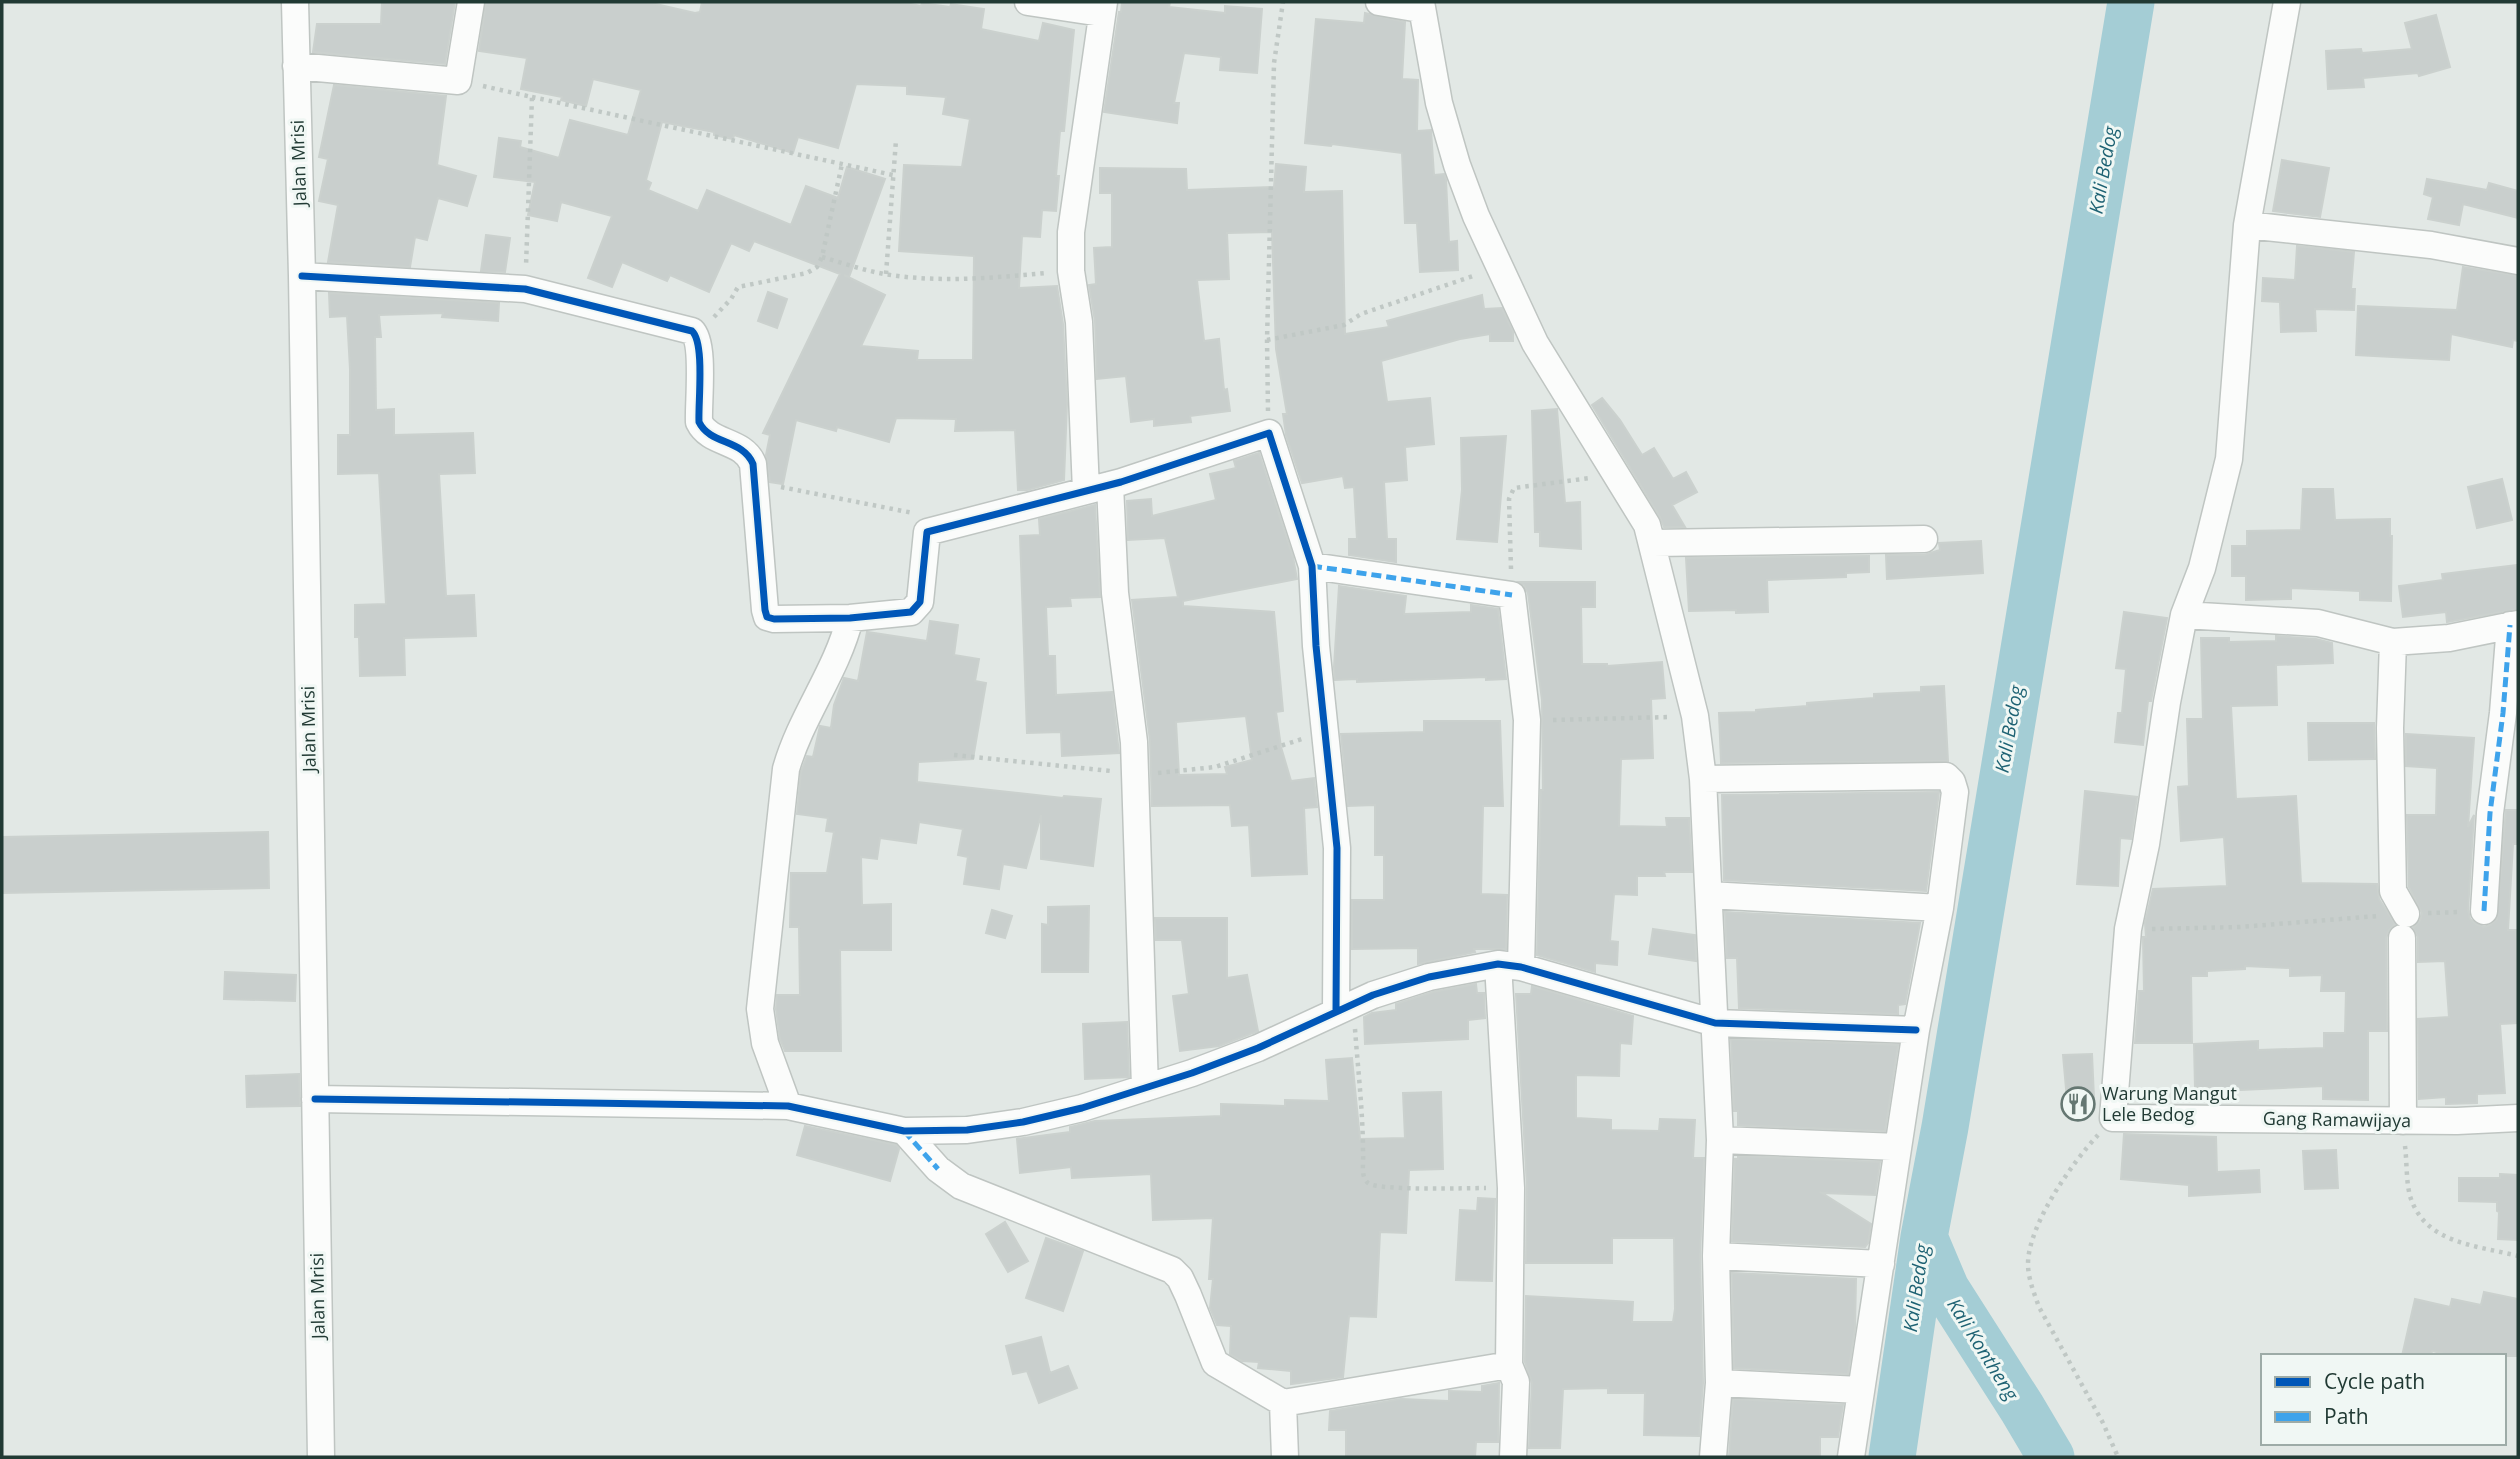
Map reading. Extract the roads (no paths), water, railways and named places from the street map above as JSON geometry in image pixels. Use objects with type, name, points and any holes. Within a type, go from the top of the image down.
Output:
[{"type":"street","name":"Jalan Mrisi","points":[[295,2],[302,276],[321,1457]]},
{"type":"street","points":[[296,66],[458,81],[471,2]]},
{"type":"street","points":[[1028,2],[1102,7],[1071,232],[1071,271],[1080,322],[1098,488],[1134,742],[1145,1088]]},
{"type":"street","points":[[1379,2],[1421,5],[1439,103],[1457,165],[1476,216],[1535,343],[1647,525],[1695,716],[1703,779],[1720,1140],[1716,1256],[1719,1383],[1713,1457]]},
{"type":"street","points":[[2287,2],[2247,225],[2229,459],[2202,568],[2184,615],[2318,623],[2393,642],[2449,638],[2514,624],[2490,813],[2484,911]]},
{"type":"street","points":[[2247,225],[2431,245],[2518,261]]},
{"type":"street","points":[[302,276],[525,289],[684,328],[696,334],[699,348],[699,422],[706,432],[746,451],[753,464],[767,617],[774,619],[850,618],[911,612],[918,606],[926,532],[1098,488],[1269,433],[1312,566],[1316,646],[1337,848],[1345,1007]]},
{"type":"street","points":[[1653,543],[1924,540]]},
{"type":"street","points":[[1312,566],[1512,595],[1527,720],[1510,966],[1511,1188],[1508,1366],[1516,1382],[1513,1457]]},
{"type":"street","name":"Gang Ramawijaya","points":[[2184,615],[2129,929],[2113,1118],[2403,1121],[2518,1118]]},
{"type":"street","points":[[788,1106],[765,1043],[760,1009],[786,769],[795,741],[842,646],[850,618]]},
{"type":"street","points":[[2393,642],[2390,728],[2393,891],[2404,926],[2403,1121]]},
{"type":"street","points":[[1703,779],[1946,776],[1952,782],[1955,792],[1940,908],[1916,1030],[1852,1457]]},
{"type":"street","points":[[1709,895],[1940,908]]},
{"type":"street","points":[[314,1099],[788,1106],[904,1131],[967,1130],[1023,1122],[1083,1108],[1192,1073],[1258,1048],[1373,995],[1429,977],[1510,966],[1715,1023],[1916,1030]]},
{"type":"street","points":[[904,1131],[938,1169],[961,1186],[1172,1270],[1180,1278],[1188,1295],[1215,1363],[1283,1403],[1508,1366]]},
{"type":"street","points":[[1720,1140],[1898,1147]]},
{"type":"street","points":[[1716,1256],[1881,1264]]},
{"type":"street","points":[[1719,1383],[1860,1390]]},
{"type":"street","points":[[1283,1403],[1285,1457]]},
{"type":"waterway","name":"Kali Bedog","points":[[1892,1457],[1924,1237],[1945,1127],[2131,2]]},
{"type":"waterway","name":"Kali Kontheng","points":[[1924,1237],[1946,1289],[2051,1457]]},
{"type":"place","name":"Warung Mangut Lele Bedog","points":[[2078,1104]]}]
